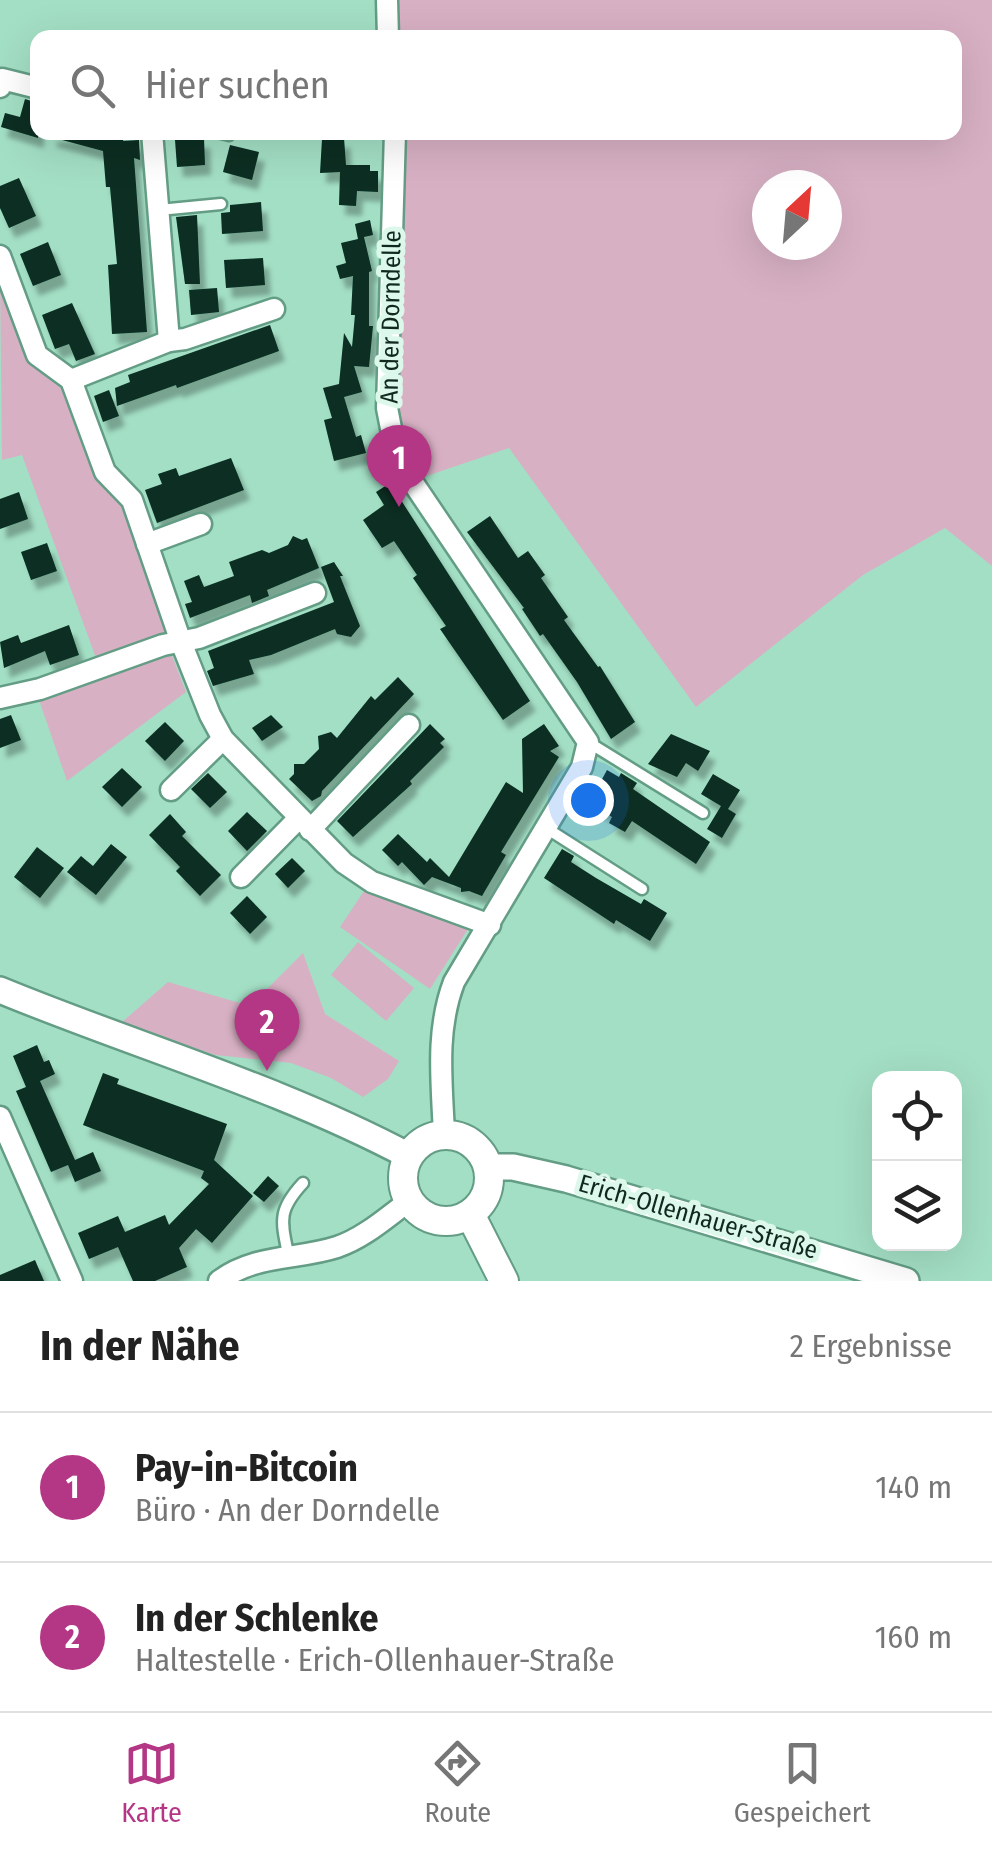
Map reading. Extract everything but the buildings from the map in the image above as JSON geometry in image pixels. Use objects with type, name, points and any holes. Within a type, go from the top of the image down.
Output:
[{"type":"main road","points":[[444,1136],[458,1137],[471,1144],[487,1167],[486,1193],[470,1214],[458,1220],[430,1218],[409,1201],[402,1178],[409,1156],[430,1138],[444,1136]]},
{"type":"main road","points":[[470,1214],[504,1281]]},
{"type":"street","points":[[387,0],[388,30]]},
{"type":"street","points":[[1,82],[30,87]]},
{"type":"street","points":[[153,140],[168,341]]},
{"type":"street","name":"An der Dorndelle","points":[[395,140],[387,408],[397,459],[588,742]]},
{"type":"street","points":[[0,256],[37,355],[71,380],[105,472],[132,500],[181,642],[223,739],[344,863],[372,882],[490,925]]},
{"type":"street","points":[[71,380],[168,341],[274,309]]},
{"type":"street","points":[[147,544],[201,524]]},
{"type":"street","points":[[0,698],[199,638],[316,593]]},
{"type":"street","points":[[242,877],[409,725]]},
{"type":"street","points":[[171,790],[223,739]]},
{"type":"street","points":[[444,1136],[441,1030],[446,1003],[454,982],[582,767],[588,742]]},
{"type":"street","points":[[0,992],[300,1103],[409,1156]]},
{"type":"street","points":[[0,1117],[72,1281]]},
{"type":"street","name":"Erich-Ollenhauer-Straße","points":[[487,1167],[513,1167],[566,1179],[906,1281]]},
{"type":"street","points":[[219,1281],[248,1265],[336,1247],[363,1234],[409,1201]]},
{"type":"lane","points":[[159,210],[221,204]]},
{"type":"lane","name":"An der Dorndelle","points":[[588,742],[703,813]]},
{"type":"lane","points":[[546,828],[642,889]]},
{"type":"lane","points":[[288,1254],[281,1215],[290,1197],[303,1184]]},
{"type":"shaded area","points":[[396,0],[992,0],[992,566],[945,528],[863,575],[696,707],[509,448],[412,481],[387,408],[401,140],[962,140],[962,30],[398,30]]},
{"type":"shaded area","points":[[0,279],[33,363],[64,391],[93,470],[119,501],[168,632],[96,658],[22,455],[2,460]]},
{"type":"shaded area","points":[[171,653],[186,692],[67,781],[38,697]]},
{"type":"shaded area","points":[[366,888],[468,929],[430,989],[340,927]]},
{"type":"shaded area","points":[[358,942],[414,988],[386,1021],[331,975]]},
{"type":"shaded area","points":[[303,953],[325,1014],[399,1061],[388,1079],[363,1097],[331,1078],[291,1063],[215,1055],[121,1023],[168,982],[250,1006]]},
{"type":"place","name":"Pay-in-Bitcoin","points":[[399,507]]},
{"type":"place","name":"In der Schlenke","points":[[267,1071]]}]
